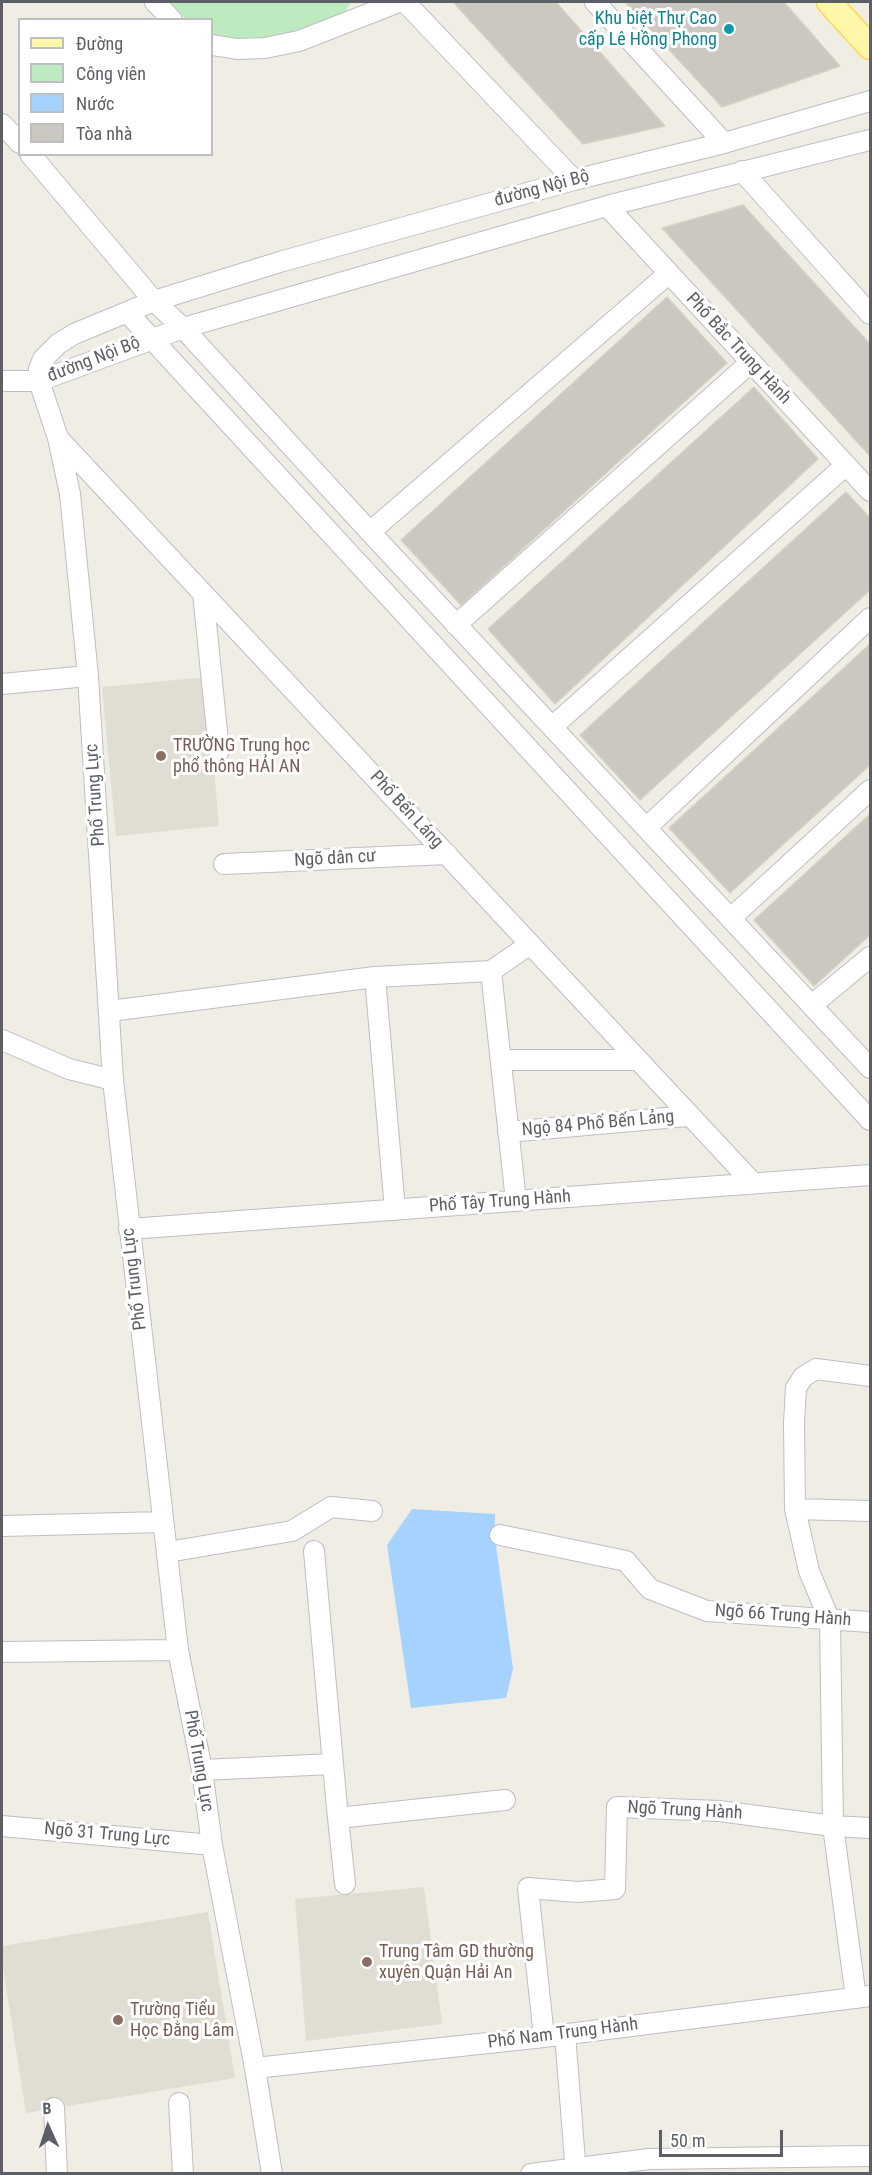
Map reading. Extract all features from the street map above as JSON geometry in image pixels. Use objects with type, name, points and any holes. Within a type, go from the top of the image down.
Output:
[{"type":"main road","points":[[829,2],[870,47]]},
{"type":"street","points":[[155,2],[170,18]]},
{"type":"street","points":[[213,45],[237,49],[265,48],[298,41],[399,2]]},
{"type":"street","points":[[405,2],[574,180]]},
{"type":"street","points":[[595,2],[724,143]]},
{"type":"street","name":"đường Nội Bộ","points":[[870,101],[724,143],[574,180],[283,261],[154,301],[58,344],[43,359],[39,369],[39,381],[183,328],[607,206],[870,140]]},
{"type":"street","points":[[2,124],[18,141]]},
{"type":"street","points":[[32,156],[154,301],[183,328],[456,625],[870,1068]]},
{"type":"street","points":[[742,171],[870,314]]},
{"type":"street","name":"Phố Bắc Trung Hành","points":[[607,206],[870,491]]},
{"type":"street","points":[[370,532],[668,274]]},
{"type":"street","points":[[127,312],[870,1120]]},
{"type":"street","points":[[456,625],[751,362]]},
{"type":"street","points":[[2,381],[39,381]]},
{"type":"street","name":"Phố Trung Lực","points":[[39,381],[58,438],[70,494],[88,676],[113,1080],[178,1650],[202,1770],[212,1845],[255,2068],[272,2174]]},
{"type":"street","name":"Phố Bến Láng","points":[[58,438],[688,1116],[753,1183]]},
{"type":"street","points":[[552,727],[846,465]]},
{"type":"street","points":[[203,593],[219,751]]},
{"type":"street","points":[[646,828],[870,618]]},
{"type":"street","points":[[2,684],[88,676]]},
{"type":"street","points":[[731,918],[870,790]]},
{"type":"street","name":"Ngõ dân cư","points":[[224,864],[447,854]]},
{"type":"street","points":[[110,1011],[375,977],[491,971],[529,945]]},
{"type":"street","points":[[812,1005],[870,957]]},
{"type":"street","points":[[491,971],[516,1201]]},
{"type":"street","points":[[375,977],[395,1210]]},
{"type":"street","points":[[2,1040],[69,1069],[113,1080]]},
{"type":"street","points":[[501,1060],[636,1060]]},
{"type":"street","name":"Ngộ 84 Phố Bến Lảng","points":[[508,1132],[688,1116]]},
{"type":"street","name":"Phố Tây Trung Hành","points":[[129,1229],[870,1175]]},
{"type":"street","points":[[863,1997],[833,1826],[830,1621],[809,1571],[795,1509],[796,1388],[803,1377],[816,1369],[870,1376]]},
{"type":"street","points":[[168,1552],[292,1531],[331,1507],[372,1511]]},
{"type":"street","points":[[795,1509],[870,1511]]},
{"type":"street","points":[[2,1526],[163,1522]]},
{"type":"street","name":"Ngõ 66 Trung Hành","points":[[500,1535],[626,1561],[650,1589],[707,1611],[870,1622]]},
{"type":"street","points":[[314,1551],[345,1884]]},
{"type":"street","points":[[2,1652],[178,1650]]},
{"type":"street","points":[[202,1770],[333,1764]]},
{"type":"street","points":[[338,1818],[505,1800]]},
{"type":"street","name":"Ngõ Trung Hành","points":[[544,2037],[528,1888],[578,1892],[615,1889],[617,1807],[719,1811],[833,1826],[870,1828]]},
{"type":"street","name":"Ngõ 31 Trung Lực","points":[[2,1826],[212,1845]]},
{"type":"street","name":"Phố Nam Trung Hành","points":[[255,2068],[544,2037],[863,1997]]},
{"type":"street","points":[[565,2034],[576,2170]]},
{"type":"street","points":[[179,2103],[183,2174]]},
{"type":"street","points":[[54,2108],[57,2174]]},
{"type":"street","points":[[531,2174],[649,2159],[870,2156]]},
{"type":"shaded area","name":"TRƯỜNG Trung học phổ thông HẢI AN","points":[[206,677],[219,826],[116,836],[102,687]]},
{"type":"shaded area","name":"Trung Tâm GD thường xuyên Quận Hải An","points":[[424,1887],[442,2024],[306,2041],[295,1899]]},
{"type":"shaded area","name":"Trường Tiểu Học Đằng Lâm","points":[[208,1912],[235,2078],[26,2113],[2,1962],[2,1946]]},
{"type":"green space","points":[[170,2],[351,2],[343,16],[315,29],[266,42],[213,40],[213,18],[185,18]]},
{"type":"water","points":[[412,1509],[495,1514],[495,1538],[513,1669],[506,1698],[411,1708],[387,1545]]},
{"type":"building","name":"Khu biệt Thự Cao cấp Lê Hồng Phong","points":[[453,2],[556,2],[665,126],[583,144]]},
{"type":"building","name":"Khu biệt Thự Cao cấp Lê Hồng Phong","points":[[625,2],[784,2],[840,66],[722,107]]},
{"type":"building","points":[[743,205],[870,344],[870,456],[662,228]]},
{"type":"building","points":[[667,297],[727,363],[461,605],[401,540]]},
{"type":"building","points":[[754,387],[818,459],[555,704],[488,629]]},
{"type":"building","points":[[846,492],[870,518],[870,590],[640,800],[580,735]]},
{"type":"building","points":[[870,644],[870,765],[730,893],[669,828]]},
{"type":"building","points":[[870,814],[870,935],[814,986],[754,920]]},
{"type":"place","name":"Khu biệt Thự Cao cấp Lê Hồng Phong","points":[[729,29]]},
{"type":"place","name":"TRƯỜNG Trung học phổ thông HẢI AN","points":[[161,756]]},
{"type":"place","name":"Trung Tâm GD thường xuyên Quận Hải An","points":[[367,1962]]},
{"type":"place","name":"Trường Tiểu Học Đằng Lâm","points":[[118,2020]]}]
